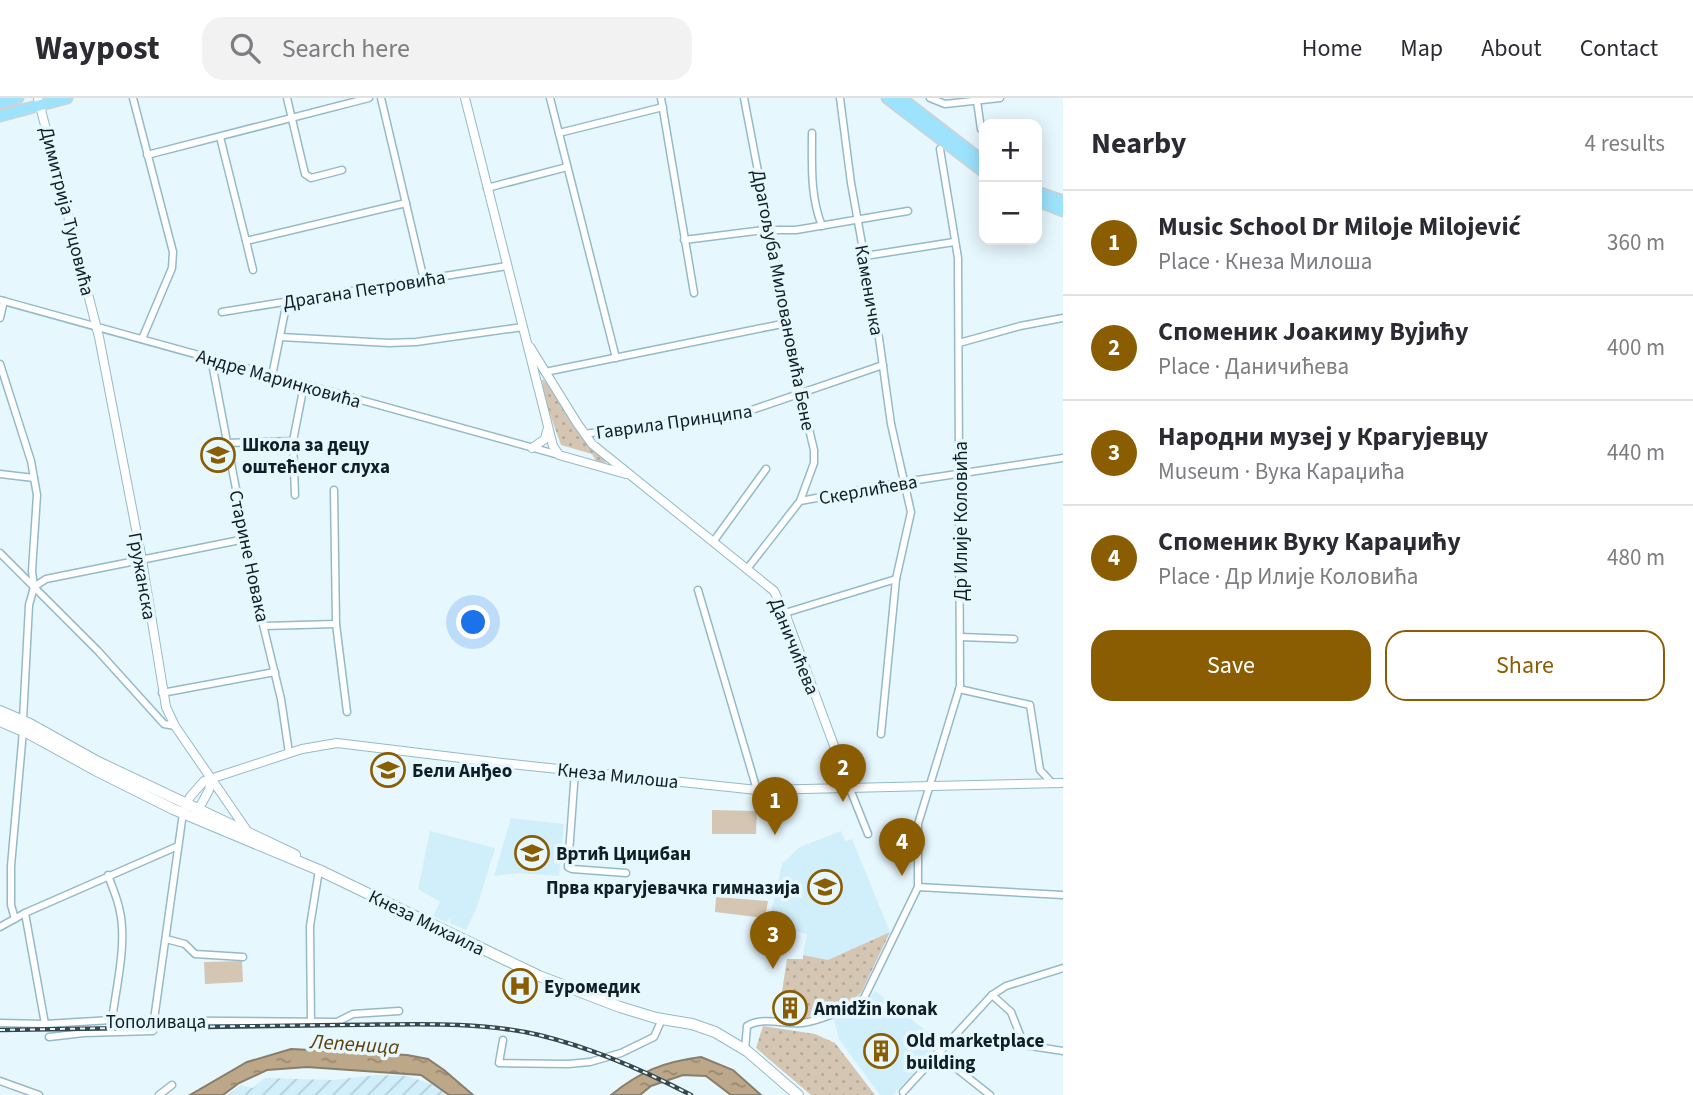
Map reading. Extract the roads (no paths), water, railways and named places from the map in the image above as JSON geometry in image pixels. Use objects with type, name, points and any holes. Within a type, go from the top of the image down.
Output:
[{"type":"main road","points":[[0,103],[18,98]]},
{"type":"main road","points":[[0,116],[39,101],[67,98]]},
{"type":"main road","points":[[887,98],[979,168]]},
{"type":"main road","points":[[901,98],[979,158]]},
{"type":"main road","points":[[1042,194],[1063,201]]},
{"type":"main road","points":[[1042,203],[1063,211]]},
{"type":"main road","name":"Кнеза Михаила","points":[[0,711],[108,777],[196,813],[567,988],[662,1019],[706,1028],[745,1050],[798,1095]]},
{"type":"main road","name":"Кнеза Михаила","points":[[0,721],[23,726]]},
{"type":"main road","name":"Кнеза Михаила","points":[[196,813],[248,832],[305,859],[318,870]]},
{"type":"street","points":[[133,98],[173,252],[173,261],[142,339]]},
{"type":"street","points":[[287,98],[306,176],[311,178],[341,170]]},
{"type":"street","points":[[147,155],[369,98]]},
{"type":"street","points":[[381,98],[425,280]]},
{"type":"street","name":"Даничићева","points":[[465,98],[523,327],[540,373],[547,428],[559,455],[629,475]]},
{"type":"street","points":[[551,98],[616,358]]},
{"type":"street","points":[[661,98],[694,293]]},
{"type":"street","name":"Драгољуба Миловановића Бене","points":[[744,98],[814,456],[800,501]]},
{"type":"street","name":"Каменичка","points":[[840,98],[891,424],[911,512],[896,579],[881,734]]},
{"type":"street","points":[[930,98],[945,104],[1000,98]]},
{"type":"street","name":"Димитрија Туцовића","points":[[39,101],[97,325]]},
{"type":"street","points":[[977,101],[980,119]]},
{"type":"street","points":[[559,133],[663,107]]},
{"type":"street","points":[[812,133],[812,183],[816,212],[822,226]]},
{"type":"street","points":[[220,137],[253,270]]},
{"type":"street","name":"Др Илије Коловића","points":[[918,887],[918,824],[959,689],[961,637],[958,258],[940,149]]},
{"type":"street","points":[[487,188],[567,167]]},
{"type":"street","points":[[246,240],[406,203]]},
{"type":"street","points":[[684,240],[770,230],[796,230],[908,211]]},
{"type":"street","points":[[865,256],[954,242]]},
{"type":"street","name":"Драгана Петровића","points":[[222,312],[507,266]]},
{"type":"street","points":[[0,318],[2,300]]},
{"type":"street","name":"Андре Маринковића","points":[[2,300],[559,455]]},
{"type":"street","points":[[272,376],[287,301]]},
{"type":"street","points":[[959,343],[1020,326],[1063,318]]},
{"type":"street","points":[[540,373],[787,323]]},
{"type":"street","name":"Гружанска","points":[[97,325],[142,560],[162,693],[175,726],[248,832]]},
{"type":"street","points":[[281,337],[377,344],[416,342],[523,327]]},
{"type":"street","name":"Старине Новака","points":[[211,358],[245,539],[281,699],[289,752]]},
{"type":"street","points":[[0,364],[34,478],[37,501],[32,571],[34,587],[29,605],[23,726],[11,866],[11,905],[15,919]]},
{"type":"street","name":"Гаврила Принципа","points":[[584,434],[731,416],[883,365]]},
{"type":"street","name":"Даничићева","points":[[540,373],[584,434],[606,455],[774,592],[785,613],[868,834]]},
{"type":"street","points":[[295,495],[293,441],[304,385]]},
{"type":"street","points":[[532,448],[545,439],[547,428]]},
{"type":"street","points":[[227,443],[293,441]]},
{"type":"street","points":[[604,469],[610,465],[606,455]]},
{"type":"street","name":"Скерлићева","points":[[747,569],[800,501],[1063,458]]},
{"type":"street","points":[[713,542],[766,469]]},
{"type":"street","points":[[0,474],[34,478]]},
{"type":"street","points":[[334,490],[336,624],[347,712]]},
{"type":"street","points":[[34,587],[46,579],[245,539]]},
{"type":"street","points":[[0,553],[98,651],[164,724],[175,726]]},
{"type":"street","points":[[785,613],[896,579]]},
{"type":"street","points":[[698,590],[757,790]]},
{"type":"street","points":[[264,626],[336,624]]},
{"type":"street","points":[[961,637],[1014,639]]},
{"type":"street","points":[[162,693],[275,672]]},
{"type":"street","points":[[959,689],[1031,706],[1040,770],[1052,783]]},
{"type":"street","name":"Кнеза Милоша","points":[[211,780],[289,752],[327,744],[350,743],[757,790],[1063,783]]},
{"type":"street","points":[[575,771],[568,867],[626,873]]},
{"type":"street","points":[[154,1020],[185,808],[201,783],[211,780],[209,790],[196,813]]},
{"type":"street","points":[[0,927],[108,875],[178,846]]},
{"type":"street","points":[[312,1022],[310,926],[318,870]]},
{"type":"street","points":[[108,875],[120,911],[121,923],[112,1020]]},
{"type":"street","points":[[745,1050],[747,1026],[760,1021],[804,1023],[847,1008],[864,998],[918,887],[1063,895]]},
{"type":"street","points":[[25,913],[45,1024]]},
{"type":"street","points":[[166,939],[185,944],[195,954],[243,957]]},
{"type":"street","points":[[903,1092],[992,995],[1006,986],[1063,968]]},
{"type":"street","points":[[992,995],[1011,1012],[1024,1045],[1063,1051]]},
{"type":"street","name":"Тополиваца","points":[[0,1023],[45,1024],[112,1020],[340,1022],[353,1014],[399,1011]]},
{"type":"street","points":[[503,1040],[499,1063],[581,1063],[621,1054],[637,1047],[653,1037],[662,1019]]},
{"type":"street","name":"Тополиваца","points":[[49,1037],[153,1031]]},
{"type":"street","points":[[937,1053],[990,1095]]},
{"type":"street","points":[[0,1081],[39,1095]]},
{"type":"street","points":[[159,1095],[172,1085]]},
{"type":"water","points":[[291,1049],[407,1055],[428,1059],[473,1095],[449,1095],[421,1075],[307,1067],[267,1070],[239,1083],[223,1095],[190,1095],[247,1062]]},
{"type":"water","points":[[701,1057],[733,1070],[761,1095],[731,1095],[706,1076],[683,1075],[651,1086],[640,1095],[611,1095],[653,1069]]},
{"type":"railway","points":[[0,1030],[414,1024],[489,1027],[539,1035],[578,1046],[636,1068],[691,1095]]},
{"type":"place","name":"Школа за децу оштећеног слуха","points":[[218,455]]},
{"type":"place","name":"Бели Анђео","points":[[388,770]]},
{"type":"place","name":"Споменик Јоакиму Вујићу","points":[[843,802]]},
{"type":"place","name":"Music School Dr Miloje Milojević","points":[[775,835]]},
{"type":"place","name":"Вртић Цицибан","points":[[532,853]]},
{"type":"place","name":"Споменик Вуку Караџићу","points":[[902,876]]},
{"type":"place","name":"Прва крагујевачка гимназија","points":[[825,887]]},
{"type":"place","name":"Народни музеј у Крагујевцу","points":[[773,969]]},
{"type":"place","name":"Еуромедик","points":[[520,986]]},
{"type":"place","name":"Amidžin konak","points":[[790,1008]]},
{"type":"place","name":"Old marketplace building","points":[[881,1051]]},
{"type":"water label","name":"Лепеница","points":[[355,1044]]}]
